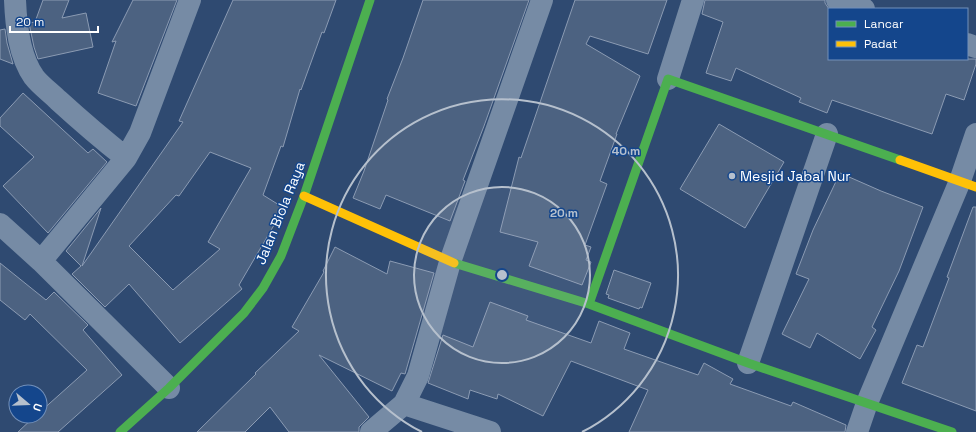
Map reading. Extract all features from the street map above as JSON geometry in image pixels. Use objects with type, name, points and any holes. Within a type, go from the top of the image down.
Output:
[{"type":"street","points":[[15,0],[15,14],[22,50],[34,77],[95,133],[126,158]]},
{"type":"street","points":[[41,261],[126,158],[140,133],[190,0]]},
{"type":"street","name":"Jalan Biola Raya","points":[[120,432],[169,388],[244,313],[263,288],[280,256],[304,196],[370,0]]},
{"type":"street","points":[[371,432],[404,404],[418,376],[450,262],[542,0]]},
{"type":"street","points":[[589,304],[668,79],[693,0]]},
{"type":"street","points":[[837,0],[861,8]]},
{"type":"street","points":[[668,79],[968,184]]},
{"type":"street","points":[[748,363],[827,134]]},
{"type":"street","points":[[857,432],[868,403],[968,184],[976,134]]},
{"type":"street","points":[[304,196],[450,262],[589,304],[748,363],[952,432]]},
{"type":"street","points":[[0,224],[41,261],[169,388]]},
{"type":"street","points":[[404,404],[490,432]]},
{"type":"building","points":[[43,0],[69,0],[62,18],[86,13],[93,47],[38,59],[29,23],[35,22]]},
{"type":"building","points":[[133,0],[177,0],[136,106],[98,93],[116,41],[112,42]]},
{"type":"building","points":[[233,0],[336,0],[324,33],[322,32],[301,90],[300,89],[283,147],[281,146],[263,195],[284,208],[239,285],[242,289],[180,343],[129,284],[105,307],[72,274],[81,266],[66,251],[101,208],[82,266],[183,122],[179,121]],"holes":[[[210,152],[251,168],[208,242],[220,249],[173,290],[129,246],[176,195],[179,196]]]},
{"type":"building","points":[[423,0],[529,0],[463,180],[465,181],[450,221],[386,195],[380,209],[353,198],[364,171],[388,100],[387,99]]},
{"type":"building","points":[[575,0],[667,0],[648,54],[590,36],[586,44],[640,76],[616,134],[600,181],[607,184],[585,245],[591,247],[586,260],[591,262],[582,285],[529,266],[538,242],[500,232],[519,157],[521,158]]},
{"type":"building","points":[[705,0],[825,0],[828,8],[828,60],[976,59],[976,64],[964,100],[946,94],[932,134],[832,100],[827,113],[799,102],[801,98],[736,68],[731,81],[706,73],[723,22],[702,14]]},
{"type":"building","points":[[5,29],[13,64],[0,59],[0,30]]},
{"type":"building","points":[[23,93],[88,153],[93,149],[107,162],[48,233],[3,186],[34,157],[0,126],[0,118]]},
{"type":"building","name":"Mesjid Jabal Nur","points":[[719,124],[784,162],[745,228],[680,189]]},
{"type":"building","points":[[840,173],[923,207],[899,271],[872,327],[876,330],[860,359],[817,333],[810,348],[782,334],[809,279],[796,274],[813,230]]},
{"type":"building","points":[[973,207],[976,207],[976,411],[902,383],[917,345],[923,347],[949,278],[947,277]]},
{"type":"building","points":[[335,247],[387,274],[390,261],[434,273],[405,374],[401,373],[392,391],[319,355],[369,417],[359,427],[359,432],[289,432],[270,407],[245,432],[197,432],[299,331],[292,327],[324,272],[323,271]]},
{"type":"building","points":[[0,263],[46,300],[54,292],[88,325],[83,330],[122,375],[58,432],[18,432],[26,424],[48,424],[48,405],[87,370],[30,314],[25,320],[0,300]]},
{"type":"building","points":[[614,270],[651,283],[642,308],[640,307],[639,309],[608,298],[609,295],[606,294]]},
{"type":"building","points":[[490,302],[528,316],[526,320],[591,343],[599,321],[630,333],[624,349],[698,375],[704,363],[733,379],[730,384],[791,406],[793,402],[846,425],[845,432],[629,432],[648,390],[571,361],[543,416],[498,394],[497,399],[470,390],[468,399],[428,383],[443,335],[473,347]]},
{"type":"traffic: fast","points":[[120,432],[169,388],[244,313],[263,288],[281,256],[304,196],[370,0]]},
{"type":"traffic: fast","points":[[589,304],[668,79],[900,160]]},
{"type":"traffic: fast","points":[[454,263],[589,304],[748,363],[952,432]]},
{"type":"traffic: slow","points":[[900,160],[976,187]]},
{"type":"traffic: slow","points":[[304,196],[454,263]]},
{"type":"place","name":"Mesjid Jabal Nur","points":[[732,176]]}]
